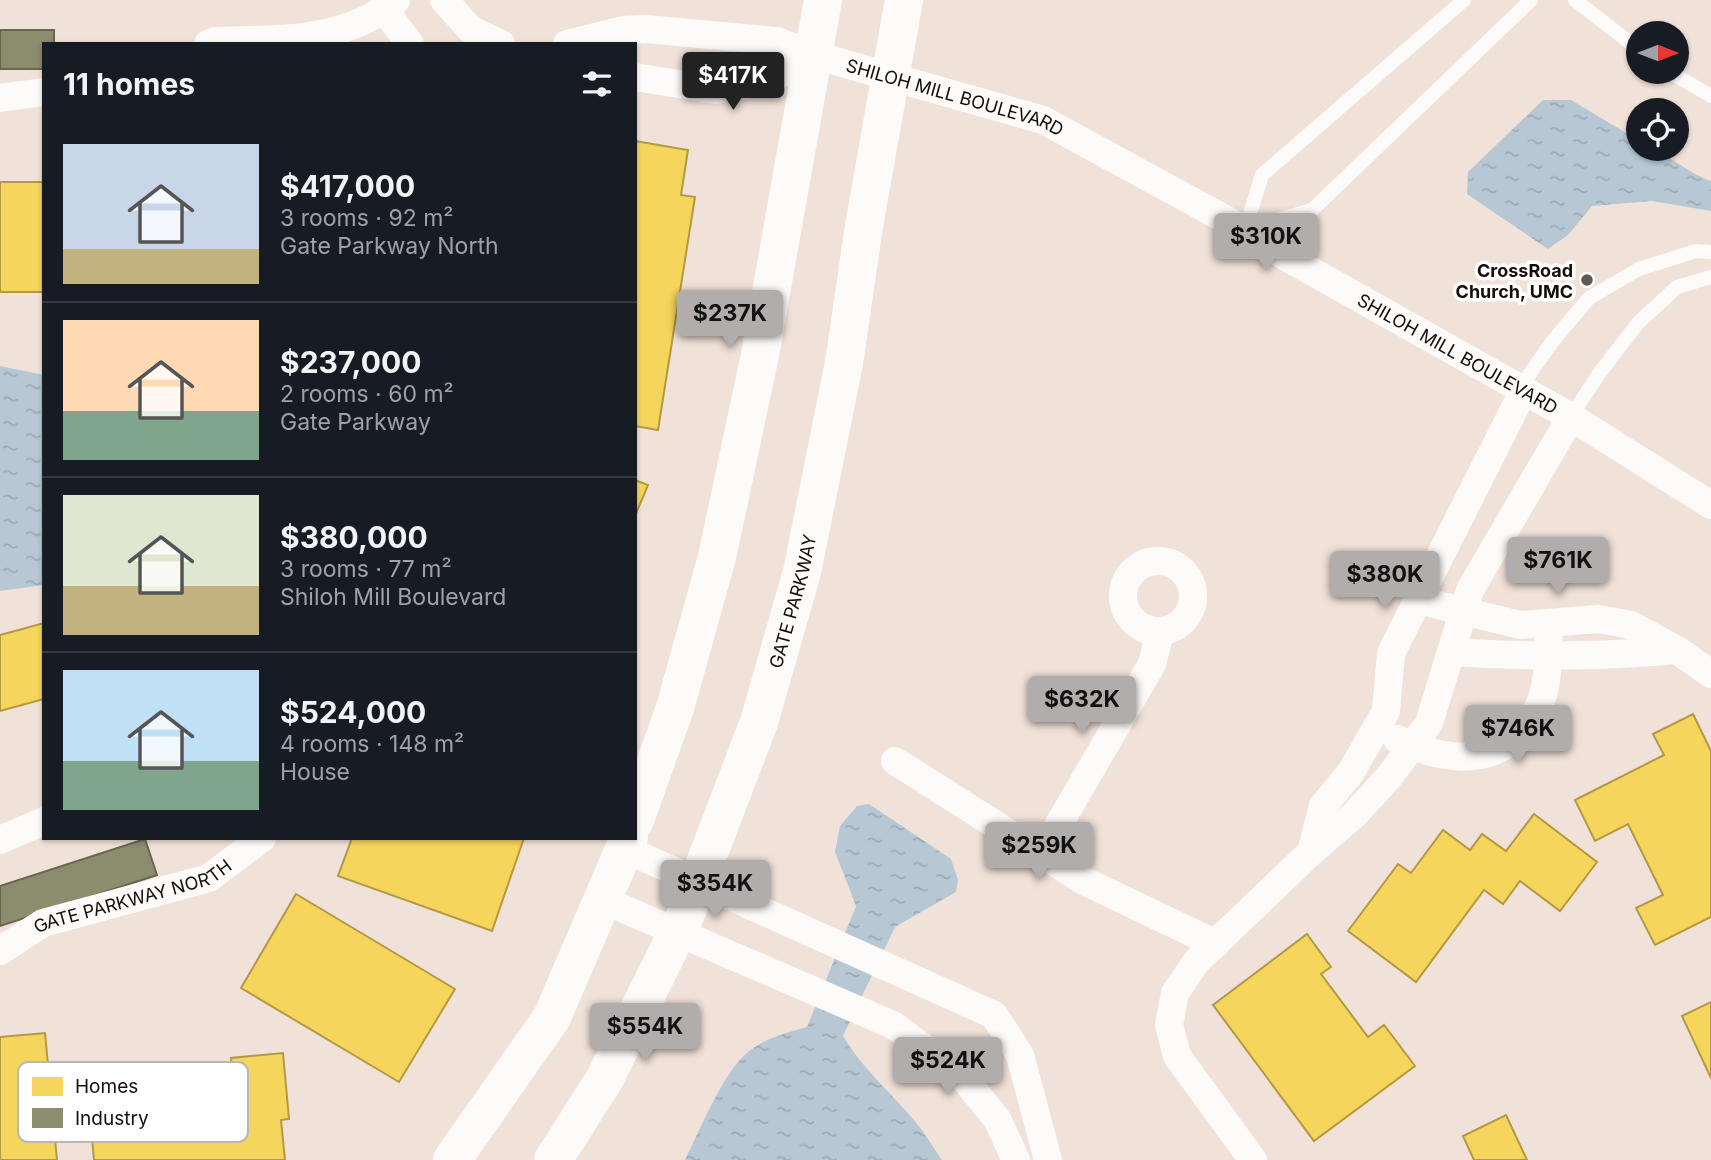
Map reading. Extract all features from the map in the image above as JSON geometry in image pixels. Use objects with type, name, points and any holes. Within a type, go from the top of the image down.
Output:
[{"type":"main road","points":[[637,816],[675,708],[717,557],[760,355],[823,0]]},
{"type":"main road","name":"GATE PARKWAY","points":[[553,1160],[604,1080],[677,932],[759,722],[802,572],[845,363],[864,226],[904,0]]},
{"type":"main road","points":[[452,1160],[552,1017],[628,840]]},
{"type":"street","points":[[444,0],[470,29],[497,42]]},
{"type":"street","points":[[213,42],[299,37],[331,32],[364,21],[390,4],[409,42]]},
{"type":"street","name":"SHILOH MILL BOULEVARD","points":[[584,42],[624,37],[646,29],[776,41],[814,55],[1043,120],[1245,230],[1281,254],[1571,417],[1711,505]]},
{"type":"street","points":[[637,77],[716,90],[768,81],[814,55]]},
{"type":"street","points":[[0,98],[42,92]]},
{"type":"street","points":[[1311,852],[1323,806],[1350,772],[1386,711],[1391,653],[1522,389]]},
{"type":"street","points":[[1253,1160],[1177,1056],[1169,1025],[1175,993],[1196,962],[1311,852],[1354,815],[1389,777],[1429,723],[1471,590],[1571,417]]},
{"type":"street","points":[[1418,600],[1520,625],[1599,619],[1631,625],[1677,650],[1711,674]]},
{"type":"street","points":[[1376,729],[1412,746],[1463,759],[1492,754],[1520,734],[1539,707],[1550,656],[1548,623]]},
{"type":"street","points":[[1041,855],[1152,663],[1160,632]]},
{"type":"street","points":[[1452,652],[1550,656],[1627,655],[1677,650]]},
{"type":"street","points":[[895,761],[1084,881],[1216,944]]},
{"type":"street","points":[[0,840],[42,822]]},
{"type":"street","name":"GATE PARKWAY NORTH","points":[[0,951],[43,923],[209,878],[259,840]]},
{"type":"street","points":[[636,840],[698,883],[994,1015],[1020,1055],[1048,1160]]},
{"type":"street","points":[[603,900],[893,1025],[961,1075],[998,1119],[1016,1160]]},
{"type":"lane","points":[[1245,230],[1262,175],[1464,0]]},
{"type":"lane","points":[[1245,230],[1312,210],[1531,0]]},
{"type":"lane","points":[[1575,0],[1626,39]]},
{"type":"lane","points":[[1689,83],[1711,96]]},
{"type":"lane","points":[[1522,389],[1552,342],[1589,298],[1639,269],[1696,251],[1711,252]]},
{"type":"lane","points":[[1571,417],[1598,375],[1639,323],[1677,287],[1711,277]]},
{"type":"water","points":[[1543,100],[1571,100],[1626,133],[1626,161],[1674,161],[1711,181],[1711,211],[1652,201],[1592,206],[1568,235],[1548,249],[1467,194],[1468,172]]},
{"type":"water","points":[[0,366],[42,375],[42,585],[0,591]]},
{"type":"water","points":[[869,804],[951,859],[958,880],[956,892],[895,927],[843,1036],[867,1069],[918,1125],[942,1160],[685,1160],[713,1102],[739,1061],[761,1043],[807,1027],[856,906],[835,852],[840,826],[857,806]]},
{"type":"building: Homes","points":[[637,141],[688,150],[681,195],[695,197],[658,430],[637,426]]},
{"type":"building: Homes","points":[[0,182],[42,182],[42,292],[0,292]]},
{"type":"building: Homes","points":[[637,481],[648,485],[637,511]]},
{"type":"building: Homes","points":[[42,624],[42,700],[0,711],[0,635]]},
{"type":"building: Homes","points":[[1693,714],[1711,751],[1711,917],[1655,945],[1636,908],[1663,895],[1628,824],[1595,841],[1575,800],[1664,755],[1653,734]]},
{"type":"building: Homes","points":[[1534,814],[1597,862],[1560,911],[1520,881],[1503,904],[1484,890],[1416,982],[1348,931],[1398,864],[1411,873],[1443,830],[1470,850],[1482,834],[1506,851]]},
{"type":"building: Homes","points":[[351,840],[523,840],[492,931],[338,876]]},
{"type":"building: Homes","points":[[296,894],[455,989],[399,1082],[241,988]]},
{"type":"building: Homes","points":[[1307,934],[1331,967],[1321,974],[1368,1037],[1384,1025],[1415,1066],[1314,1141],[1213,1005]]},
{"type":"building: Homes","points":[[1711,1002],[1711,1078],[1682,1016]]},
{"type":"building: Homes","points":[[45,1033],[48,1062],[18,1062],[18,1142],[55,1142],[57,1160],[0,1160],[0,1037]]},
{"type":"building: Homes","points":[[283,1053],[289,1119],[281,1120],[285,1160],[94,1160],[92,1142],[248,1142],[248,1062],[231,1062],[231,1058]]},
{"type":"building: Homes","points":[[1506,1115],[1527,1160],[1474,1160],[1463,1136]]},
{"type":"building: Industry","points":[[0,30],[54,30],[54,42],[42,42],[42,69],[0,69]]},
{"type":"building: Industry","points":[[142,840],[145,840],[157,875],[0,926],[0,886]]},
{"type":"place","name":"CrossRoad Church, UMC","points":[[1587,280]]}]
